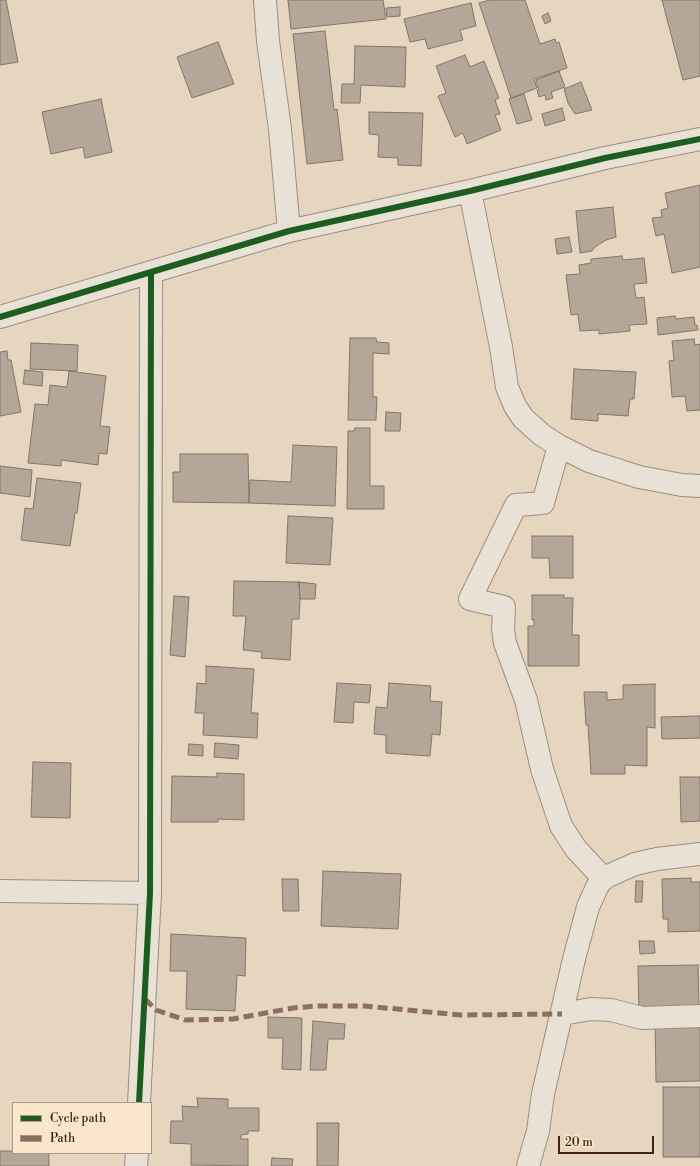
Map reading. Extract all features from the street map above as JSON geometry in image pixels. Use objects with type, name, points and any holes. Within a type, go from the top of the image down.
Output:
[{"type":"street","points":[[265,0],[268,41],[280,129],[289,231]]},
{"type":"street","points":[[0,317],[289,231],[470,191],[605,158],[700,139]]},
{"type":"street","points":[[470,191],[502,347],[504,368],[509,392],[515,406],[523,418],[542,435],[559,446],[589,461],[640,477],[682,485],[700,486]]},
{"type":"street","points":[[139,1102],[150,893],[151,272]]},
{"type":"street","points":[[559,446],[543,503],[516,505],[470,599],[504,607],[503,629],[505,643],[526,700],[542,769],[561,826],[576,849],[603,878]]},
{"type":"street","points":[[528,1166],[538,1130],[543,1094],[574,960],[588,907],[597,887],[603,878],[635,864],[657,859],[700,854]]},
{"type":"street","points":[[0,891],[150,893]]},
{"type":"street","points":[[562,1014],[591,1009],[611,1010],[642,1018],[700,1016]]},
{"type":"street","points":[[136,1166],[137,1154]]},
{"type":"building","points":[[0,0],[6,0],[18,62],[0,65]]},
{"type":"building","points":[[288,0],[383,0],[386,19],[291,29]]},
{"type":"building","points":[[490,0],[525,0],[540,44],[555,39],[556,43],[559,42],[567,68],[534,79],[537,88],[511,98],[479,3]]},
{"type":"building","points":[[662,0],[700,0],[700,76],[683,80]]},
{"type":"building","points":[[471,3],[476,26],[460,30],[463,40],[428,49],[425,39],[410,42],[404,19]]},
{"type":"building","points":[[400,7],[400,16],[387,17],[386,8]]},
{"type":"building","points":[[548,13],[551,21],[545,24],[542,16]]},
{"type":"building","points":[[325,31],[334,110],[337,109],[343,160],[307,164],[293,34]]},
{"type":"building","points":[[218,42],[234,84],[192,98],[177,57]]},
{"type":"building","points":[[355,46],[406,47],[405,87],[361,85],[360,103],[341,103],[342,84],[354,84]]},
{"type":"building","points":[[465,55],[470,67],[484,61],[499,98],[495,100],[500,114],[495,115],[501,130],[467,144],[463,133],[455,137],[438,96],[446,93],[436,66]]},
{"type":"building","points":[[559,71],[565,87],[551,92],[553,98],[546,100],[545,95],[539,97],[537,90],[539,90],[536,80]]},
{"type":"building","points":[[581,82],[592,110],[575,114],[568,103],[564,89]]},
{"type":"building","points":[[524,94],[532,120],[517,124],[509,99]]},
{"type":"building","points":[[101,99],[112,152],[85,158],[83,147],[51,154],[42,112]]},
{"type":"building","points":[[562,108],[565,120],[545,126],[542,114]]},
{"type":"building","points":[[369,112],[423,113],[421,166],[398,165],[398,158],[378,157],[379,135],[369,134]]},
{"type":"building","points":[[700,185],[700,267],[672,273],[664,234],[656,236],[652,218],[662,217],[661,210],[668,208],[665,193]]},
{"type":"building","points":[[613,207],[616,237],[606,240],[595,247],[592,251],[580,253],[576,211]]},
{"type":"building","points":[[569,237],[572,252],[557,254],[555,239]]},
{"type":"building","points":[[622,256],[623,260],[644,258],[647,283],[634,284],[636,298],[644,297],[647,324],[629,325],[630,331],[599,334],[599,330],[580,331],[578,314],[571,315],[566,275],[580,274],[579,265],[591,263],[591,259]]},
{"type":"building","points":[[675,316],[676,319],[694,317],[695,325],[697,325],[698,330],[658,335],[657,318]]},
{"type":"building","points":[[350,338],[376,338],[377,342],[389,343],[389,354],[373,353],[373,397],[377,397],[376,420],[348,420]]},
{"type":"building","points":[[694,339],[695,345],[700,344],[700,410],[687,411],[685,396],[672,397],[669,361],[674,360],[672,341]]},
{"type":"building","points":[[31,343],[78,345],[77,371],[30,369]]},
{"type":"building","points":[[7,351],[8,360],[11,360],[21,412],[0,416],[0,352]]},
{"type":"building","points":[[574,369],[636,372],[634,399],[630,399],[628,416],[598,414],[598,421],[571,419]]},
{"type":"building","points":[[25,370],[43,372],[42,386],[23,384]]},
{"type":"building","points":[[69,371],[106,376],[100,426],[110,427],[107,454],[99,453],[98,465],[61,460],[61,466],[28,463],[35,404],[48,405],[50,385],[67,387]]},
{"type":"building","points":[[386,412],[401,413],[400,431],[385,431]]},
{"type":"building","points":[[355,428],[370,428],[370,486],[384,486],[384,509],[347,509],[348,431],[354,431]]},
{"type":"building","points":[[293,445],[337,447],[335,506],[249,503],[250,480],[291,482]]},
{"type":"building","points":[[180,454],[248,454],[249,503],[173,502],[173,472],[180,472]]},
{"type":"building","points":[[0,466],[32,470],[30,497],[0,493]]},
{"type":"building","points":[[37,478],[81,483],[77,513],[75,513],[70,546],[21,540],[25,508],[33,509]]},
{"type":"building","points":[[288,516],[333,518],[330,565],[286,563]]},
{"type":"building","points":[[532,536],[573,536],[573,578],[550,578],[549,558],[532,558]]},
{"type":"building","points":[[234,581],[299,582],[299,619],[292,619],[290,660],[261,658],[262,652],[243,650],[246,616],[233,616]]},
{"type":"building","points":[[299,582],[316,584],[315,599],[300,599]]},
{"type":"building","points":[[532,595],[564,595],[564,598],[573,598],[572,635],[579,635],[579,666],[528,666],[528,626],[534,626],[534,619],[532,620]]},
{"type":"building","points":[[174,596],[189,597],[185,657],[170,655]]},
{"type":"building","points":[[206,666],[254,669],[251,713],[258,713],[257,738],[203,735],[204,713],[195,713],[197,683],[206,684]]},
{"type":"building","points":[[337,683],[371,685],[369,703],[354,702],[353,723],[334,722]]},
{"type":"building","points":[[389,683],[431,686],[430,701],[442,702],[440,735],[432,734],[430,756],[386,753],[386,735],[374,734],[376,707],[387,708]]},
{"type":"building","points":[[655,684],[655,728],[647,727],[647,766],[625,765],[625,774],[591,774],[584,692],[607,692],[607,700],[623,699],[623,685]]},
{"type":"building","points":[[700,716],[700,738],[662,739],[661,717]]},
{"type":"building","points":[[215,743],[239,745],[238,759],[214,757]]},
{"type":"building","points":[[189,744],[203,745],[203,756],[188,755]]},
{"type":"building","points":[[33,762],[71,763],[70,818],[31,817]]},
{"type":"building","points":[[217,773],[244,774],[244,820],[218,819],[218,822],[171,822],[172,776],[217,777]]},
{"type":"building","points":[[680,777],[700,777],[700,821],[681,822]]},
{"type":"building","points":[[323,871],[401,874],[398,929],[321,926]]},
{"type":"building","points":[[691,878],[691,882],[700,882],[700,931],[668,932],[668,919],[663,919],[662,879]]},
{"type":"building","points":[[282,879],[298,879],[299,911],[283,911]]},
{"type":"building","points":[[636,881],[643,881],[642,902],[635,902]]},
{"type":"building","points":[[171,934],[246,938],[245,976],[237,975],[235,1011],[186,1009],[187,971],[170,971]]},
{"type":"building","points":[[639,941],[654,941],[655,953],[640,954]]},
{"type":"building","points":[[698,965],[699,1010],[639,1014],[638,966]]},
{"type":"building","points":[[268,1017],[302,1018],[301,1070],[282,1069],[283,1038],[268,1038]]},
{"type":"building","points":[[655,1020],[700,1020],[700,1081],[656,1082]]},
{"type":"building","points":[[313,1021],[345,1024],[344,1039],[328,1039],[326,1070],[310,1070]]},
{"type":"building","points":[[663,1087],[700,1087],[700,1157],[663,1157]]},
{"type":"building","points":[[197,1098],[228,1099],[228,1108],[259,1108],[259,1131],[248,1131],[248,1134],[241,1135],[241,1139],[248,1139],[248,1166],[191,1165],[191,1144],[170,1143],[171,1121],[183,1121],[182,1106],[198,1107]]},
{"type":"building","points":[[317,1123],[339,1123],[338,1166],[317,1166]]},
{"type":"building","points":[[0,1151],[12,1151],[12,1154],[49,1154],[49,1166],[0,1166]]},
{"type":"building","points":[[272,1158],[293,1159],[292,1166],[271,1166]]},
{"type":"marked path","points":[[145,999],[156,1010],[185,1020],[233,1019],[293,1008],[316,1006],[365,1006],[460,1015],[562,1014]]},
{"type":"cycle path","points":[[0,317],[289,231],[470,191],[605,158],[700,139]]},
{"type":"cycle path","points":[[139,1102],[150,893],[151,272]]}]
